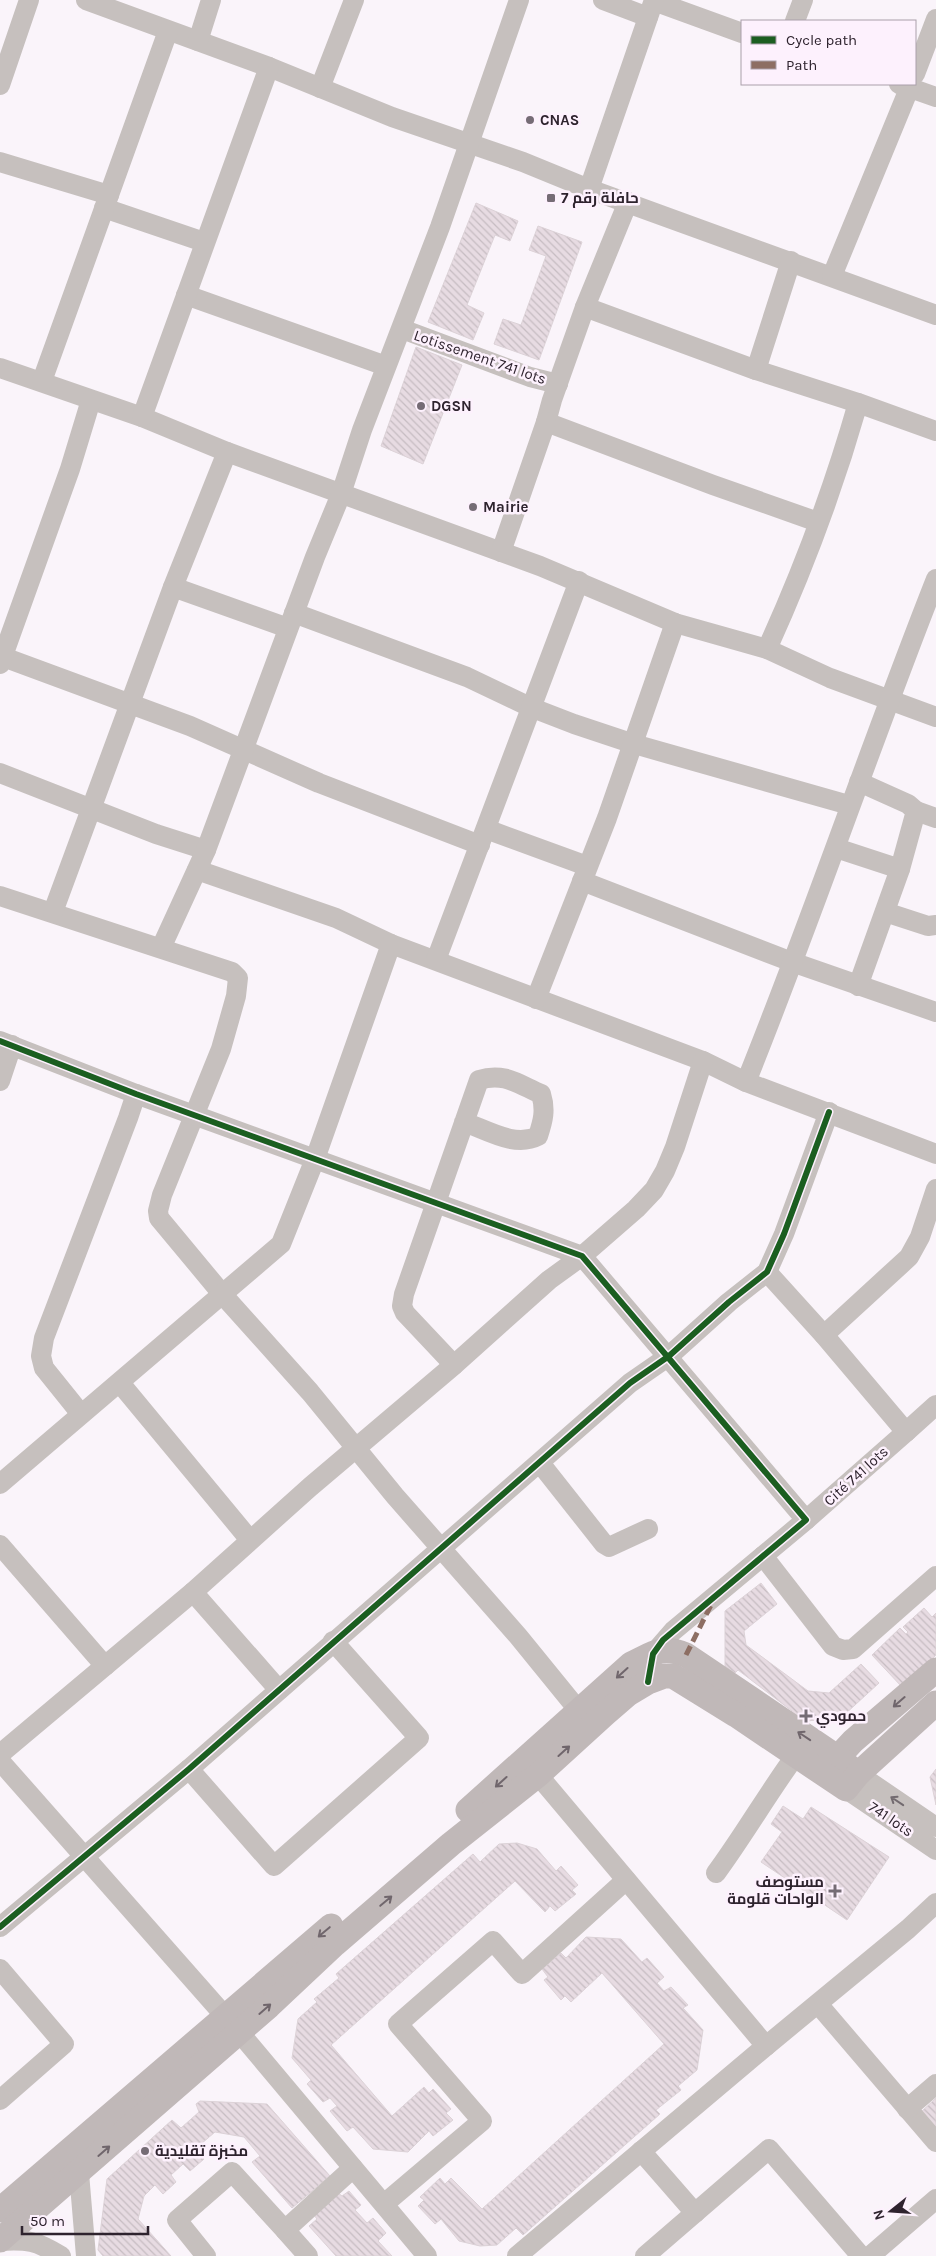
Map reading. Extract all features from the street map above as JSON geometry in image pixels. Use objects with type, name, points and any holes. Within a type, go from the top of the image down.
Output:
[{"type":"main road","points":[[0,2240],[79,2173],[232,2024],[631,1664],[670,1649],[686,1655],[852,1781],[936,1703]]},
{"type":"main road","points":[[830,1765],[936,1670]]},
{"type":"main road","points":[[0,2210],[335,1944],[451,1844],[538,1775],[628,1694],[648,1682],[664,1676],[673,1676],[796,1755],[830,1765]]},
{"type":"street","points":[[0,85],[29,0]]},
{"type":"street","points":[[86,0],[269,68],[392,117],[469,142],[589,189],[936,315]]},
{"type":"street","points":[[198,41],[211,0]]},
{"type":"street","points":[[320,88],[354,0]]},
{"type":"street","points":[[161,948],[206,850],[291,621],[341,494],[519,0]]},
{"type":"street","points":[[603,0],[652,6],[741,32]]},
{"type":"street","points":[[795,20],[803,0]]},
{"type":"street","points":[[589,189],[652,6]]},
{"type":"street","points":[[916,64],[936,19]]},
{"type":"street","points":[[42,381],[168,31]]},
{"type":"street","points":[[142,417],[204,242],[269,68]]},
{"type":"street","points":[[832,276],[907,85]]},
{"type":"street","points":[[914,85],[936,97]]},
{"type":"street","points":[[0,162],[204,242]]},
{"type":"street","points":[[501,552],[585,307],[628,202]]},
{"type":"street","points":[[756,370],[791,261]]},
{"type":"street","points":[[186,295],[386,366]]},
{"type":"street","points":[[585,307],[756,370],[936,431]]},
{"type":"street","name":"Lotissement 741 lots","points":[[402,329],[530,377],[558,384]]},
{"type":"street","points":[[0,368],[142,417],[227,452],[578,581],[675,623],[767,649],[830,678],[936,717]]},
{"type":"street","points":[[91,400],[70,470],[1,661],[190,726],[319,783],[483,837],[584,874],[792,962],[936,1012]]},
{"type":"street","points":[[767,649],[782,616],[818,522],[846,446],[858,403]]},
{"type":"street","points":[[546,422],[713,485],[818,522]]},
{"type":"street","points":[[53,912],[173,588],[227,452]]},
{"type":"street","points":[[746,1082],[778,1004],[792,962],[936,579]]},
{"type":"street","points":[[436,960],[578,581]]},
{"type":"street","points":[[173,588],[291,621],[467,677],[530,707],[634,744],[850,806]]},
{"type":"street","points":[[536,999],[607,818],[675,623]]},
{"type":"street","points":[[0,774],[93,808],[156,834],[206,850]]},
{"type":"street","points":[[859,782],[908,804],[916,811],[936,818]]},
{"type":"street","points":[[858,986],[900,869],[916,811]]},
{"type":"street","points":[[836,848],[900,869]]},
{"type":"street","points":[[197,870],[336,918],[391,944],[703,1061],[746,1082],[936,1154]]},
{"type":"street","points":[[0,896],[232,972],[238,978],[239,984],[221,1048],[162,1195],[158,1211],[159,1218],[222,1295],[310,1392],[440,1549],[500,1615],[579,1711]]},
{"type":"street","points":[[885,912],[928,926],[936,925]]},
{"type":"street","points":[[0,1484],[281,1244],[287,1234],[315,1159],[391,944]]},
{"type":"street","points":[[0,1080],[6,1043],[136,1094],[582,1256],[669,1356],[806,1520]]},
{"type":"street","points":[[0,1754],[193,1592],[250,1540],[454,1365],[549,1280],[582,1256],[636,1209],[654,1190],[675,1147],[703,1061]]},
{"type":"street","points":[[81,1414],[44,1368],[41,1356],[44,1338],[136,1094]]},
{"type":"street","points":[[0,1927],[188,1769],[630,1383],[669,1356],[728,1302],[767,1272],[784,1234],[829,1112]]},
{"type":"street","points":[[454,1365],[414,1324],[402,1306],[404,1294],[464,1122]]},
{"type":"street","points":[[824,1335],[909,1257],[920,1238],[936,1189]]},
{"type":"street","points":[[767,1272],[824,1335],[906,1432]]},
{"type":"street","points":[[120,1383],[250,1540]]},
{"type":"street","name":"Cité 741 lots","points":[[653,1654],[673,1631],[806,1520],[936,1405]]},
{"type":"street","points":[[540,1463],[604,1544],[609,1547],[648,1529]]},
{"type":"street","points":[[0,1545],[105,1666]]},
{"type":"street","points":[[764,1556],[833,1646],[843,1650],[853,1649],[936,1576]]},
{"type":"street","points":[[193,1592],[279,1690]]},
{"type":"street","points":[[188,1769],[274,1866],[419,1738],[333,1642]]},
{"type":"street","points":[[648,1682],[653,1654]]},
{"type":"street","points":[[716,1873],[749,1828],[779,1778],[796,1755]]},
{"type":"street","points":[[0,1761],[232,2024],[384,2204],[422,2252]]},
{"type":"street","points":[[538,1775],[766,2046]]},
{"type":"street","points":[[852,1781],[936,1827]]},
{"type":"street","name":"741 lots","points":[[852,1781],[936,1850]]},
{"type":"street","points":[[384,2204],[482,2121],[398,2024],[493,1940],[522,1974],[626,1880]]},
{"type":"street","points":[[517,2256],[908,1929],[936,1903]]},
{"type":"street","points":[[0,1969],[64,2044],[0,2100]]},
{"type":"street","points":[[818,2004],[936,2142]]},
{"type":"street","points":[[908,2109],[936,2084]]},
{"type":"street","points":[[645,2256],[769,2149],[861,2256]]},
{"type":"street","points":[[641,2151],[695,2213]]},
{"type":"street","points":[[285,2230],[353,2168]]},
{"type":"street","points":[[206,2256],[177,2220],[232,2172],[308,2256]]},
{"type":"street","points":[[79,2173],[86,2256]]},
{"type":"street","points":[[870,2256],[936,2200]]},
{"type":"street","points":[[0,2240],[24,2239],[45,2247],[60,2256]]},
{"type":"building","points":[[476,203],[518,221],[510,241],[495,235],[467,305],[484,313],[473,340],[428,322]]},
{"type":"building","points":[[538,226],[582,242],[539,360],[494,344],[503,319],[521,325],[546,256],[529,250]]},
{"type":"building","name":"DGSN","points":[[416,347],[462,365],[423,464],[381,446]]},
{"type":"building","points":[[761,1583],[777,1604],[744,1631],[746,1645],[808,1691],[829,1693],[861,1664],[879,1683],[843,1716],[801,1722],[790,1713],[792,1711],[738,1670],[735,1673],[725,1666],[725,1611]]},
{"type":"building","points":[[924,1608],[932,1617],[936,1613],[936,1655],[902,1687],[872,1655],[900,1628],[906,1634],[908,1632],[903,1627]]},
{"type":"building","points":[[936,1769],[936,1805],[930,1777]]},
{"type":"building","name":"مستوصف الواحات قلومة","points":[[783,1806],[803,1819],[811,1807],[889,1857],[847,1920],[761,1862],[782,1832],[771,1824]]},
{"type":"building","points":[[517,1843],[537,1849],[556,1871],[561,1866],[578,1885],[572,1890],[576,1894],[555,1911],[550,1906],[545,1912],[515,1881],[331,2045],[392,2116],[424,2087],[429,2093],[433,2089],[451,2109],[446,2113],[453,2120],[433,2136],[429,2131],[408,2152],[373,2149],[353,2127],[347,2131],[330,2111],[337,2106],[330,2098],[323,2102],[307,2084],[311,2080],[292,2058],[298,2019],[317,2002],[314,1999],[339,1978],[336,1974],[473,1854],[480,1862],[499,1844]]},
{"type":"building","points":[[586,1937],[621,1939],[642,1962],[647,1958],[664,1977],[657,1983],[664,1991],[671,1987],[688,2005],[683,2008],[703,2030],[697,2070],[678,2086],[681,2090],[656,2110],[660,2114],[523,2235],[516,2228],[497,2245],[480,2246],[459,2241],[441,2219],[435,2224],[418,2206],[424,2200],[420,2197],[440,2178],[445,2184],[451,2178],[482,2209],[664,2044],[602,1973],[571,2002],[565,1996],[561,2000],[544,1980],[548,1977],[542,1969],[561,1953],[566,1958]]},
{"type":"building","points":[[936,2098],[936,2128],[921,2112]]},
{"type":"building","points":[[200,2101],[267,2104],[330,2176],[292,2208],[252,2162],[260,2156],[244,2137],[215,2132],[194,2150],[204,2159],[190,2171],[183,2164],[171,2175],[176,2182],[163,2194],[155,2185],[144,2196],[138,2219],[171,2256],[103,2256],[98,2250],[107,2179],[172,2120],[181,2128],[199,2112],[196,2104]]},
{"type":"building","points":[[349,2191],[361,2205],[355,2210],[367,2223],[373,2218],[386,2233],[378,2241],[392,2256],[336,2256],[309,2226],[317,2219],[314,2215],[338,2193],[342,2196]]},
{"type":"marked path","points":[[686,1655],[713,1601]]},
{"type":"cycle path","points":[[0,1041],[136,1094],[582,1256],[806,1520],[663,1640],[653,1654],[648,1682]]},
{"type":"cycle path","points":[[0,1927],[189,1769],[630,1383],[669,1356],[729,1302],[767,1272],[784,1234],[829,1112]]},
{"type":"place","name":"CNAS","points":[[530,120]]},
{"type":"place","name":"حافلة رقم 7","points":[[551,198]]},
{"type":"place","name":"DGSN","points":[[421,406]]},
{"type":"place","name":"Mairie","points":[[473,507]]},
{"type":"place","name":"حمودي","points":[[806,1716]]},
{"type":"place","name":"مستوصف الواحات قلومة","points":[[835,1891]]},
{"type":"place","name":"مخبزة تقليدية","points":[[145,2151]]}]
